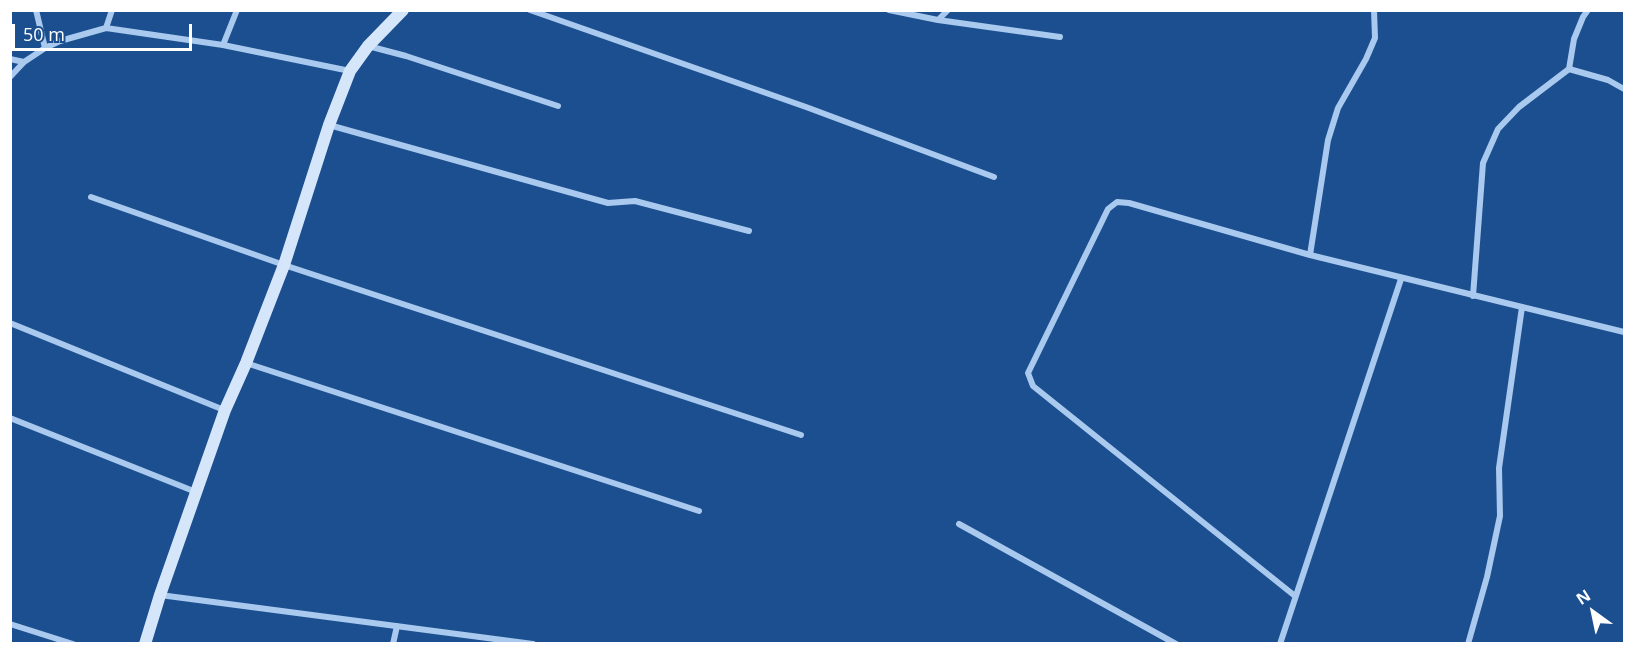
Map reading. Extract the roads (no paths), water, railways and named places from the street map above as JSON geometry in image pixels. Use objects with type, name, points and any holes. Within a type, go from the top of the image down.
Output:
[{"type":"street","points":[[36,10],[45,48]]},
{"type":"street","points":[[106,28],[112,10]]},
{"type":"street","points":[[224,45],[237,10]]},
{"type":"street","points":[[145,644],[225,410],[284,265],[329,125],[350,71],[368,46],[403,10]]},
{"type":"street","points":[[530,10],[806,107],[994,177]]},
{"type":"street","points":[[888,10],[938,20],[1060,37]]},
{"type":"street","points":[[938,20],[948,10]]},
{"type":"street","points":[[1310,255],[1328,140],[1338,108],[1366,59],[1375,38],[1374,10]]},
{"type":"street","points":[[1473,296],[1484,162],[1498,129],[1519,107],[1569,69],[1574,39],[1582,17],[1588,10]]},
{"type":"street","points":[[10,77],[24,62],[45,48],[60,41],[106,28],[224,45],[350,71]]},
{"type":"street","points":[[368,46],[406,56],[558,106]]},
{"type":"street","points":[[10,59],[24,62]]},
{"type":"street","points":[[1569,69],[1608,80],[1624,88]]},
{"type":"street","points":[[329,125],[608,203],[635,201],[748,231]]},
{"type":"street","points":[[91,198],[284,265],[801,435]]},
{"type":"street","points":[[1296,596],[1034,386],[1028,373],[1108,209],[1118,202],[1129,203],[1401,279],[1624,332]]},
{"type":"street","points":[[1280,644],[1401,279]]},
{"type":"street","points":[[1468,644],[1487,576],[1500,516],[1499,468],[1522,307]]},
{"type":"street","points":[[10,323],[225,410]]},
{"type":"street","points":[[246,363],[699,511]]},
{"type":"street","points":[[10,418],[196,492]]},
{"type":"street","points":[[959,524],[1176,644]]},
{"type":"street","points":[[160,595],[533,644]]},
{"type":"street","points":[[10,624],[73,644]]},
{"type":"street","points":[[393,644],[397,626]]}]
